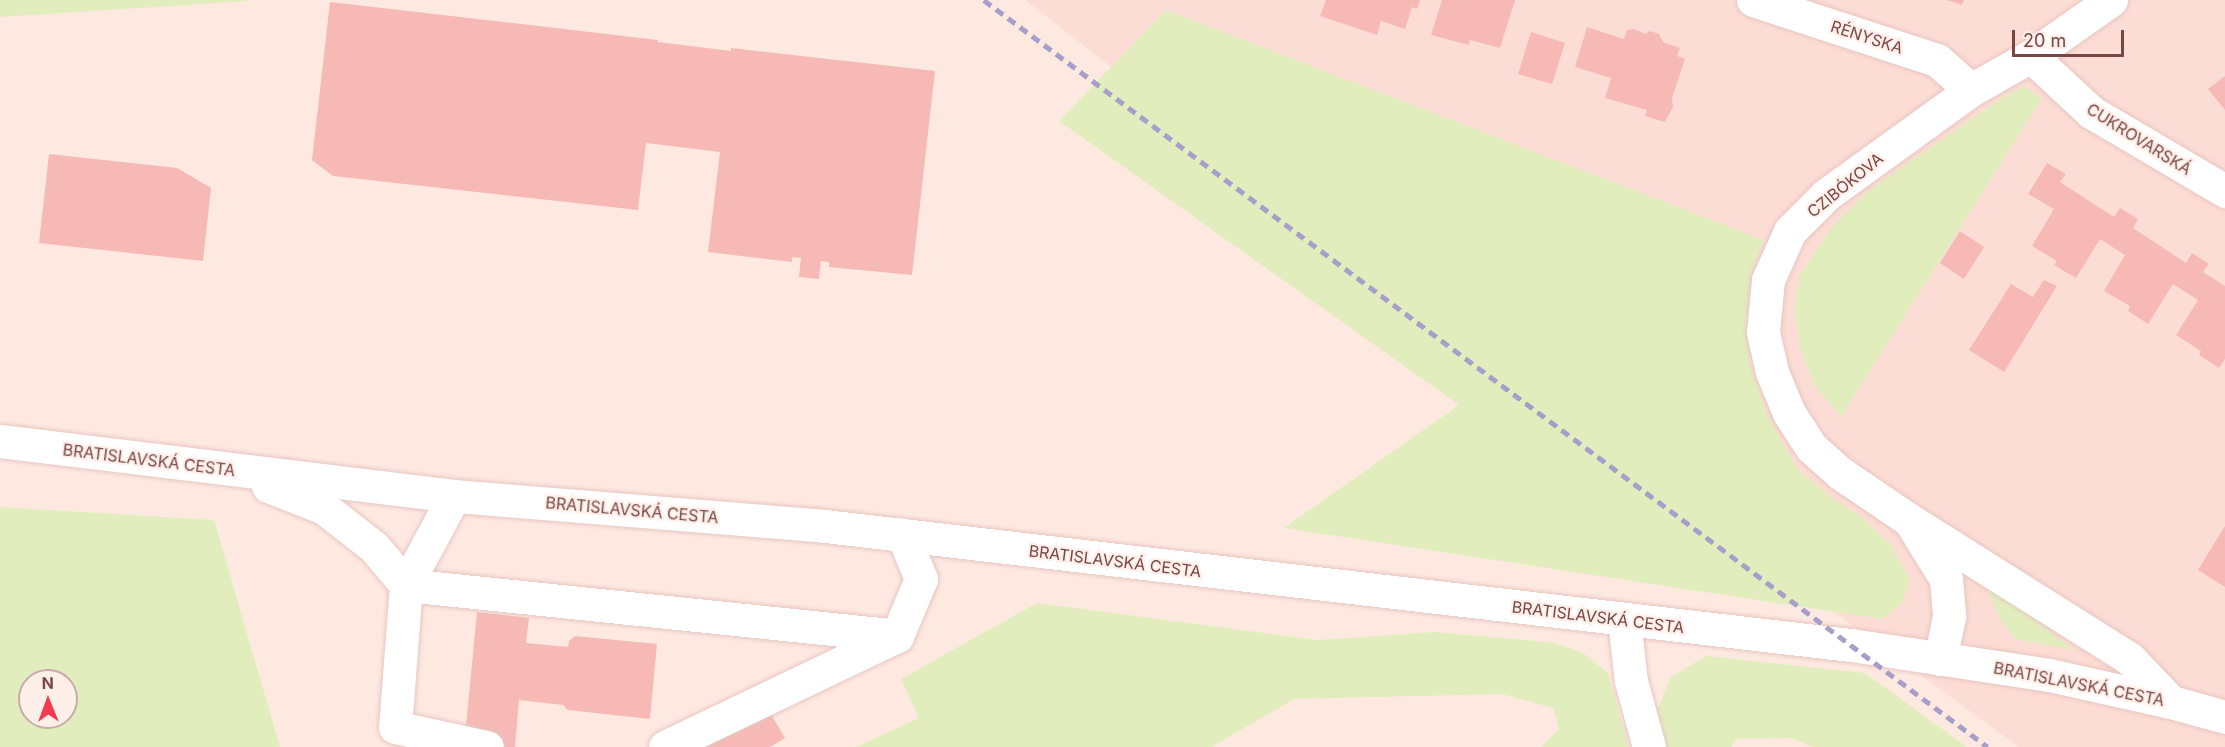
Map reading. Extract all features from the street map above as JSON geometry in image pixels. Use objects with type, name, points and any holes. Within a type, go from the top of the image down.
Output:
[{"type":"street","name":"RÉNYSKA","points":[[1754,0],[1937,60],[1971,90]]},
{"type":"street","name":"CZIBÓKOVA","points":[[1940,659],[1949,617],[1946,579],[1908,519],[1840,473],[1811,447],[1788,413],[1772,372],[1763,332],[1768,280],[1790,231],[1826,195],[1971,90],[2031,56],[2111,0]]},
{"type":"street","name":"CUKROVARSKÁ","points":[[2031,56],[2091,112],[2225,191]]},
{"type":"street","name":"BRATISLAVSKÁ CESTA","points":[[0,441],[454,496],[825,526],[1624,621],[1851,645],[2049,675],[2171,702],[2225,717]]},
{"type":"street","points":[[226,469],[324,508],[374,547],[406,585],[897,636]]},
{"type":"street","points":[[454,496],[406,585],[395,727],[487,747]]},
{"type":"street","points":[[1908,519],[2130,658],[2171,702]]},
{"type":"street","points":[[665,747],[897,636],[921,579],[903,536]]},
{"type":"street","points":[[1624,621],[1631,681],[1649,747]]},
{"type":"shaded area","points":[[1025,0],[2225,0],[2225,747],[2019,747],[1807,592]]},
{"type":"green space","points":[[0,0],[248,0],[249,1],[0,17]]},
{"type":"green space","points":[[1166,10],[1764,240],[1752,272],[1746,317],[1749,361],[1768,415],[1798,470],[1835,500],[1860,516],[1891,545],[1910,579],[1901,604],[1882,619],[1284,528],[1459,405],[1059,121]]},
{"type":"green space","points":[[2025,87],[2042,98],[1841,417],[1815,386],[1800,348],[1794,308],[1800,275],[1832,227],[1868,191],[2009,93]]},
{"type":"green space","points":[[0,507],[214,520],[280,747],[0,747]]},
{"type":"green space","points":[[1986,587],[2031,616],[2074,650],[2015,639],[2000,618]]},
{"type":"green space","points":[[1037,603],[1317,640],[1437,632],[1555,643],[1583,653],[1608,673],[1629,747],[1541,747],[1559,729],[1553,708],[1502,694],[1294,699],[1211,747],[856,747],[919,718],[901,679]]},
{"type":"green space","points":[[1706,656],[1865,673],[1967,747],[1813,747],[1790,738],[1737,739],[1731,747],[1667,747],[1657,710],[1671,677]]},
{"type":"building","points":[[1326,0],[1420,0],[1417,9],[1412,7],[1405,29],[1381,21],[1377,35],[1320,16]]},
{"type":"building","points":[[1442,0],[1515,0],[1500,48],[1470,40],[1469,45],[1431,35]]},
{"type":"building","points":[[1947,0],[1964,0],[1962,5]]},
{"type":"building","points":[[330,2],[658,40],[658,42],[731,51],[731,48],[935,71],[912,275],[829,267],[829,262],[821,261],[819,279],[799,277],[801,258],[792,257],[792,262],[708,252],[720,152],[646,143],[638,210],[333,176],[312,160]]},
{"type":"building","points":[[1587,27],[1624,39],[1627,30],[1634,29],[1645,34],[1650,31],[1659,34],[1663,42],[1680,48],[1677,56],[1685,59],[1672,98],[1673,107],[1665,122],[1645,116],[1647,110],[1605,98],[1611,78],[1575,67]]},
{"type":"building","points":[[1531,32],[1565,43],[1552,84],[1518,74]]},
{"type":"building","points":[[2225,76],[2225,110],[2208,89]]},
{"type":"building","points":[[49,154],[177,168],[211,188],[203,261],[39,243]]},
{"type":"building","points":[[2047,163],[2066,174],[2060,182],[2114,217],[2120,208],[2138,219],[2133,228],[2186,263],[2192,253],[2209,264],[2203,272],[2225,286],[2225,359],[2219,368],[2199,355],[2201,351],[2176,335],[2198,300],[2173,284],[2148,324],[2128,311],[2130,306],[2104,291],[2125,255],[2100,239],[2076,278],[2054,265],[2057,261],[2032,246],[2054,209],[2028,194]]},
{"type":"building","points":[[1960,231],[1984,247],[1964,279],[1940,263]]},
{"type":"building","points":[[2044,280],[2057,286],[2004,372],[1969,350],[2011,284],[2033,297]]},
{"type":"building","points":[[2225,526],[2225,587],[2198,570]]},
{"type":"building","points":[[477,612],[529,618],[526,643],[568,647],[569,641],[575,636],[657,644],[650,719],[568,710],[563,705],[519,700],[515,747],[464,747]]},
{"type":"building","points":[[768,709],[785,738],[770,747],[706,747],[704,745]]},
{"type":"railway","points":[[984,0],[1988,747]]}]
